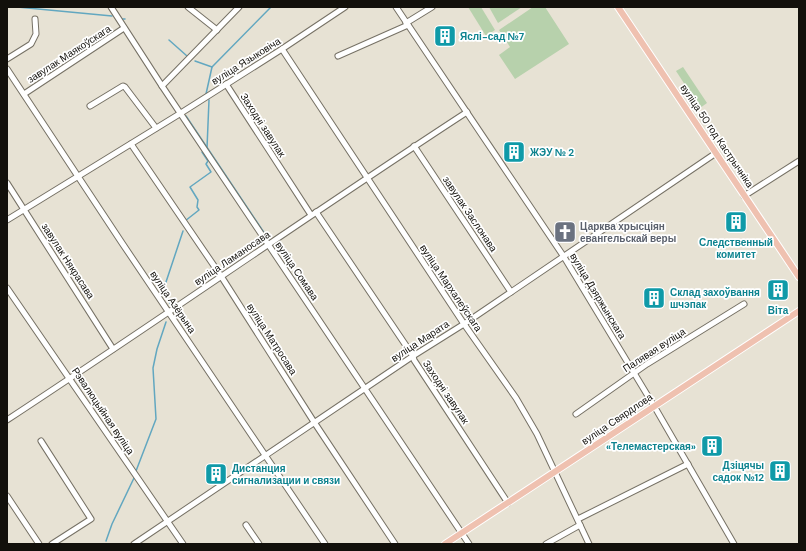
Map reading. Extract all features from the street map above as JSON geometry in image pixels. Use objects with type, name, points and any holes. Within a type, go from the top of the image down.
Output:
[{"type":"main road","name":"вуліца 50 год Кастрычніка","points":[[618,7],[799,276]]},
{"type":"main road","name":"вуліца Свярдлова","points":[[445,544],[799,311]]},
{"type":"street","name":"вуліца Сомава","points":[[111,7],[162,86],[469,544]]},
{"type":"street","points":[[188,7],[217,30]]},
{"type":"street","points":[[162,86],[239,7]]},
{"type":"street","name":"вуліца Языковіча","points":[[7,220],[181,113],[345,7]]},
{"type":"street","name":"вуліца Дзяржынскага","points":[[396,7],[564,257],[654,406],[733,542]]},
{"type":"street","points":[[338,56],[407,24],[432,7]]},
{"type":"street","points":[[7,59],[31,44],[36,34],[35,19]]},
{"type":"street","name":"завулак Маякоўскага","points":[[24,94],[124,28]]},
{"type":"street","name":"вуліца Мархалеўскага","points":[[282,49],[464,324],[516,398],[556,471],[589,544]]},
{"type":"street","name":"вуліца Азёрына","points":[[7,69],[122,243],[326,544]]},
{"type":"street","name":"Заходні завулак","points":[[226,84],[311,215]]},
{"type":"street","points":[[90,106],[123,86],[156,128]]},
{"type":"street","name":"вуліца Ламаносава","points":[[7,420],[170,312],[414,146],[467,112]]},
{"type":"street","name":"вуліца Матросава","points":[[131,144],[221,276],[314,422],[395,544]]},
{"type":"street","name":"завулак Заслонава","points":[[414,146],[511,292]]},
{"type":"street","name":"вуліца Марата","points":[[134,544],[266,456],[314,422],[564,257],[716,153]]},
{"type":"street","points":[[744,196],[799,160]]},
{"type":"street","name":"завулак Някрасава","points":[[7,183],[113,349]]},
{"type":"street","name":"Заходні завулак","points":[[316,212],[413,356],[414,360],[508,503]]},
{"type":"street","name":"Рэвалюцыйная вуліца","points":[[7,288],[183,544]]},
{"type":"street","name":"Палявая вуліца","points":[[576,414],[634,373],[744,304]]},
{"type":"street","points":[[42,441],[91,519],[52,544]]},
{"type":"street","points":[[546,544],[579,522],[688,464]]},
{"type":"street","points":[[7,496],[39,544]]},
{"type":"street","points":[[246,525],[259,544]]},
{"type":"street","points":[[726,544],[733,542]]},
{"type":"green space","points":[[468,7],[481,7],[495,30],[486,36]]},
{"type":"green space","points":[[489,7],[522,7],[498,23]]},
{"type":"green space","points":[[533,7],[545,7],[569,44],[515,79],[499,55],[510,47],[499,30]]},
{"type":"green space","points":[[683,67],[707,103],[700,108],[676,71]]},
{"type":"waterway","points":[[17,7],[112,16]]},
{"type":"waterway","points":[[195,61],[212,67],[271,7]]},
{"type":"waterway","points":[[169,40],[187,56]]},
{"type":"waterway","points":[[206,94],[212,67]]},
{"type":"waterway","points":[[207,148],[209,100]]},
{"type":"waterway","points":[[186,116],[269,240]]},
{"type":"waterway","points":[[185,221],[199,210],[197,207],[198,200],[190,187],[211,172],[206,164],[208,161],[202,152]]},
{"type":"waterway","points":[[171,305],[163,291],[183,231]]},
{"type":"waterway","points":[[136,471],[156,419],[153,368],[157,349],[166,322]]},
{"type":"waterway","points":[[106,541],[112,524],[134,478]]},
{"type":"place","name":"Яслі-сад №7","points":[[445,36]]},
{"type":"place","name":"ЖЭУ № 2","points":[[514,152]]},
{"type":"place","name":"Следственный комитет","points":[[736,222]]},
{"type":"place","name":"Царква хрысціян евангельскай веры","points":[[565,232]]},
{"type":"place","name":"Віта","points":[[778,290]]},
{"type":"place","name":"Склад захоўвання шчэпак","points":[[654,298]]},
{"type":"place","name":"«Телемастерская»","points":[[712,446]]},
{"type":"place","name":"Дзіцячы садок №12","points":[[780,471]]},
{"type":"place","name":"Дистанция сигнализации и связи","points":[[216,474]]}]
